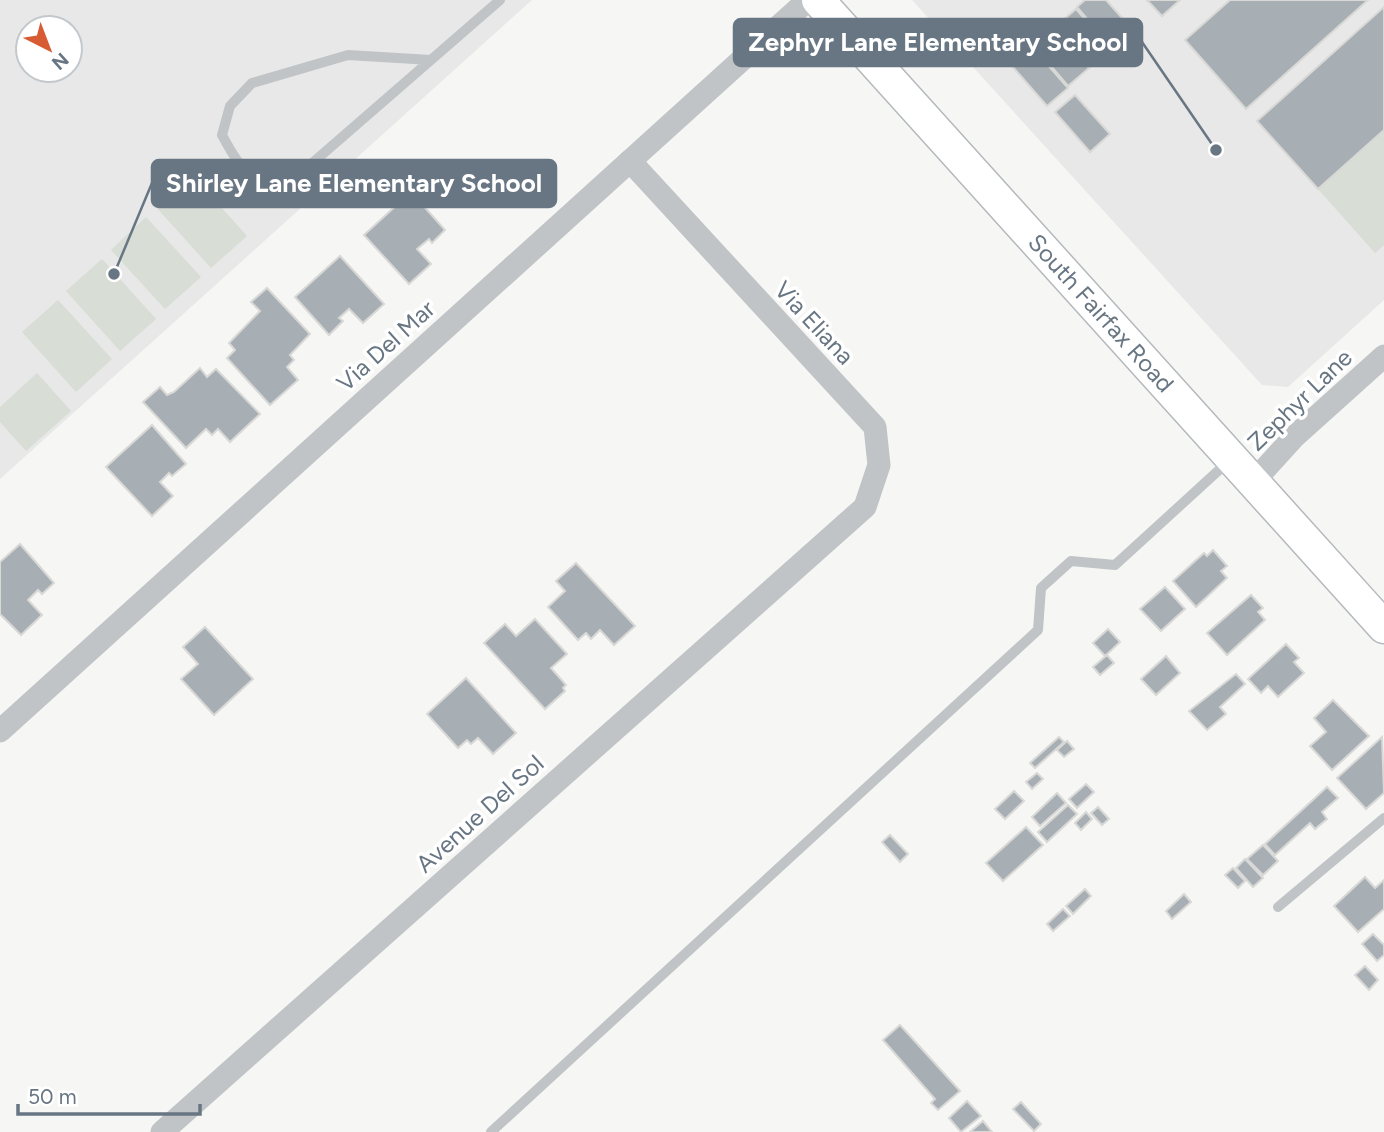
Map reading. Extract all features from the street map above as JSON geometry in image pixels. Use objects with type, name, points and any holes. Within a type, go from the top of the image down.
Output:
[{"type":"street","name":"Via Del Mar","points":[[0,732],[808,0]]},
{"type":"street","name":"South Fairfax Road","points":[[818,0],[1384,627]]},
{"type":"street","name":"Via Eliana","points":[[630,161],[875,427],[879,465],[864,507],[832,536]]},
{"type":"street","name":"Zephyr Lane","points":[[1253,482],[1293,437],[1384,356]]},
{"type":"street","name":"Avenue Del Sol","points":[[162,1132],[832,536]]},
{"type":"lane","points":[[431,60],[348,55],[252,83],[230,106],[222,135],[236,161],[259,182],[280,183],[302,172],[431,60],[500,0]]},
{"type":"lane","points":[[491,1132],[1038,631],[1041,588],[1071,561],[1115,565],[1232,458]]},
{"type":"lane","points":[[1278,907],[1384,818]]},
{"type":"shaded area","points":[[0,0],[532,0],[0,479]]},
{"type":"shaded area","points":[[912,0],[1384,0],[1384,300],[1288,387],[1262,385]]},
{"type":"shaded area","points":[[1384,130],[1384,245],[1375,253],[1318,189]]},
{"type":"shaded area","points":[[193,176],[247,236],[211,268],[157,208]]},
{"type":"shaded area","points":[[146,217],[201,277],[165,309],[111,250]]},
{"type":"shaded area","points":[[102,259],[156,319],[120,351],[66,291]]},
{"type":"shaded area","points":[[58,300],[112,359],[76,392],[22,332]]},
{"type":"shaded area","points":[[37,373],[71,411],[26,451],[0,422],[0,407]]},
{"type":"building","points":[[1085,0],[1106,0],[1132,29],[1111,47],[1077,7]]},
{"type":"building","points":[[1147,0],[1180,0],[1162,16]]},
{"type":"building","points":[[1230,0],[1368,0],[1246,109],[1185,40]]},
{"type":"building","points":[[1384,7],[1384,130],[1318,189],[1257,121]]},
{"type":"building","points":[[1076,9],[1110,48],[1090,67],[1055,27]]},
{"type":"building","points":[[1054,28],[1089,68],[1068,86],[1034,46]]},
{"type":"building","points":[[1033,48],[1068,88],[1047,106],[1012,66]]},
{"type":"building","points":[[1075,95],[1110,134],[1090,152],[1055,112]]},
{"type":"building","points":[[411,192],[445,230],[432,243],[429,239],[417,249],[431,264],[409,284],[364,235]]},
{"type":"building","points":[[340,256],[384,304],[363,323],[349,309],[339,318],[343,321],[329,335],[295,297]]},
{"type":"building","points":[[267,288],[310,334],[290,355],[294,360],[287,367],[298,380],[270,405],[227,358],[235,350],[229,343],[260,311],[251,302]]},
{"type":"building","points":[[200,368],[207,377],[216,369],[260,414],[230,442],[218,429],[212,435],[206,429],[186,448],[143,402],[160,387],[167,395],[174,392]]},
{"type":"building","points":[[152,425],[186,464],[172,476],[169,473],[160,482],[173,496],[152,516],[106,467]]},
{"type":"building","points":[[20,544],[54,583],[42,594],[38,590],[28,600],[42,615],[21,635],[0,614],[0,562]]},
{"type":"building","points":[[1213,550],[1227,566],[1221,571],[1227,578],[1196,607],[1173,581],[1204,553],[1207,556]]},
{"type":"building","points":[[576,563],[635,626],[614,645],[600,630],[591,639],[586,633],[578,640],[548,607],[565,591],[556,581]]},
{"type":"building","points":[[1165,587],[1185,609],[1161,631],[1140,609]]},
{"type":"building","points":[[1251,595],[1263,608],[1258,612],[1265,620],[1227,655],[1207,633]]},
{"type":"building","points":[[535,619],[567,654],[551,668],[566,685],[563,688],[565,691],[545,709],[484,643],[505,624],[516,636]]},
{"type":"building","points":[[205,627],[253,679],[214,715],[181,679],[198,664],[183,647]]},
{"type":"building","points":[[1108,629],[1120,642],[1105,656],[1093,643]]},
{"type":"building","points":[[1286,644],[1299,658],[1294,662],[1304,673],[1278,697],[1268,686],[1261,693],[1248,679]]},
{"type":"building","points":[[1107,655],[1114,663],[1100,675],[1093,667]]},
{"type":"building","points":[[1166,656],[1180,673],[1156,695],[1141,679]]},
{"type":"building","points":[[1236,674],[1245,684],[1220,707],[1226,714],[1207,730],[1189,711]]},
{"type":"building","points":[[466,678],[516,733],[493,754],[478,738],[471,744],[467,740],[458,748],[427,714]]},
{"type":"building","points":[[1333,700],[1369,736],[1332,770],[1310,746],[1326,732],[1314,718]]},
{"type":"building","points":[[1059,737],[1064,742],[1035,768],[1030,763]]},
{"type":"building","points":[[1382,737],[1384,793],[1366,809],[1337,778]]},
{"type":"building","points":[[1067,741],[1074,749],[1064,757],[1057,750]]},
{"type":"building","points":[[1037,773],[1043,779],[1032,789],[1026,782]]},
{"type":"building","points":[[1086,784],[1094,792],[1077,808],[1069,799]]},
{"type":"building","points":[[1327,787],[1338,798],[1322,812],[1327,819],[1315,829],[1310,823],[1275,855],[1265,844]]},
{"type":"building","points":[[1014,791],[1024,801],[1005,819],[995,809]]},
{"type":"building","points":[[1057,793],[1066,803],[1040,826],[1032,817]]},
{"type":"building","points":[[1068,805],[1077,814],[1047,842],[1038,832]]},
{"type":"building","points":[[1098,807],[1109,819],[1102,825],[1091,813]]},
{"type":"building","points":[[1086,812],[1092,819],[1081,830],[1075,823]]},
{"type":"building","points":[[1026,827],[1043,845],[1003,881],[986,863]]},
{"type":"building","points":[[890,835],[908,854],[900,862],[882,842]]},
{"type":"building","points":[[1263,845],[1278,861],[1263,875],[1247,859]]},
{"type":"building","points":[[1245,859],[1263,878],[1253,887],[1236,868]]},
{"type":"building","points":[[1233,868],[1245,881],[1238,888],[1225,875]]},
{"type":"building","points":[[1365,877],[1375,888],[1384,880],[1384,909],[1358,932],[1334,906]]},
{"type":"building","points":[[1085,889],[1091,896],[1073,914],[1066,906]]},
{"type":"building","points":[[1184,894],[1191,902],[1172,919],[1166,911]]},
{"type":"building","points":[[1063,909],[1070,916],[1053,931],[1047,924]]},
{"type":"building","points":[[1373,934],[1384,945],[1384,955],[1377,961],[1362,944]]},
{"type":"building","points":[[1365,966],[1378,980],[1369,990],[1355,975]]},
{"type":"building","points":[[900,1025],[960,1091],[938,1110],[931,1103],[935,1099],[883,1040]]},
{"type":"building","points":[[967,1101],[981,1116],[961,1132],[949,1118]]},
{"type":"building","points":[[1021,1102],[1041,1124],[1034,1131],[1013,1109]]},
{"type":"building","points":[[983,1121],[992,1132],[970,1132]]},
{"type":"place","name":"Zephyr Lane Elementary School","points":[[1216,150]]},
{"type":"place","name":"Shirley Lane Elementary School","points":[[114,274]]}]
